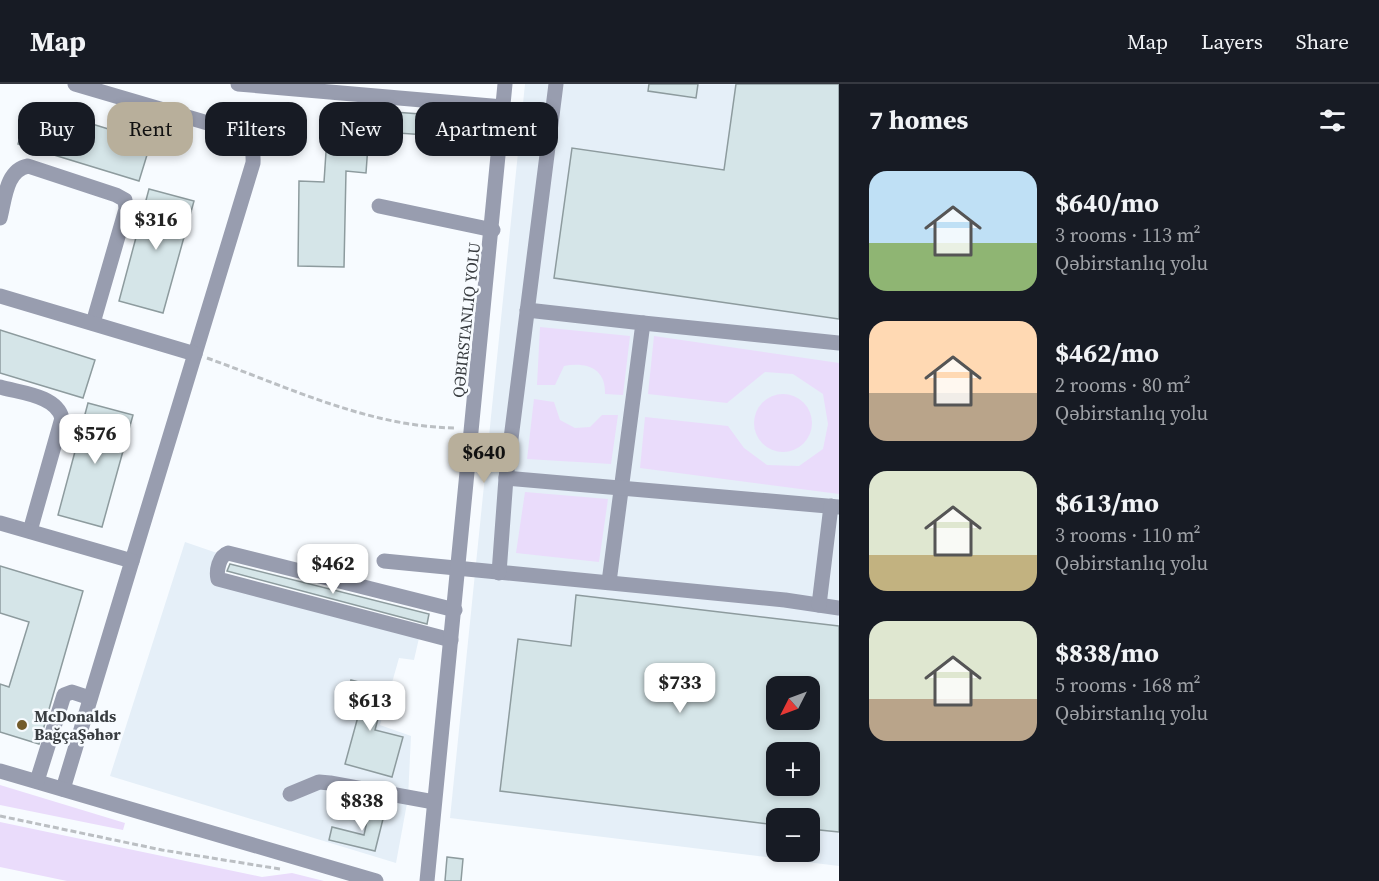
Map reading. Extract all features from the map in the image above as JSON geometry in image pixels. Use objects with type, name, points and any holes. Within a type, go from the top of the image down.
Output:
[{"type":"street","points":[[63,789],[253,163],[254,152],[250,141],[235,131],[75,84]]},
{"type":"street","points":[[238,84],[445,102]]},
{"type":"street","points":[[503,102],[505,84]]},
{"type":"street","points":[[499,573],[506,478],[556,84]]},
{"type":"street","points":[[428,881],[499,156]]},
{"type":"street","points":[[0,218],[12,174],[28,166],[125,200],[126,209],[93,323]]},
{"type":"street","points":[[379,206],[493,230]]},
{"type":"street","points":[[0,296],[195,354]]},
{"type":"street","points":[[527,310],[839,343]]},
{"type":"street","points":[[609,582],[643,323]]},
{"type":"street","points":[[0,387],[51,402],[60,409],[63,418],[30,531]]},
{"type":"street","points":[[506,478],[835,506],[819,605]]},
{"type":"street","points":[[0,523],[132,561]]},
{"type":"street","points":[[452,640],[218,579],[217,574],[222,558],[228,553],[455,610]]},
{"type":"street","points":[[384,561],[609,582],[839,608]]},
{"type":"street","points":[[37,781],[64,695],[72,692],[90,698]]},
{"type":"street","points":[[0,771],[376,881]]},
{"type":"street","points":[[290,794],[319,782],[434,802]]},
{"type":"path","points":[[195,354],[367,416],[410,425],[473,428]]},
{"type":"path","points":[[0,816],[162,849],[281,870]]},
{"type":"shaded area","points":[[525,84],[839,84],[839,866],[807,862],[820,862],[820,808],[766,808],[766,857],[450,818],[518,156],[558,156],[558,102],[523,102]]},
{"type":"shaded area","points":[[540,327],[630,336],[623,395],[605,394],[602,378],[598,373],[587,366],[580,365],[564,366],[555,385],[537,385]]},
{"type":"shaded area","points":[[654,336],[839,363],[839,494],[640,468],[645,417],[728,426],[744,448],[767,465],[799,466],[823,449],[828,424],[823,394],[793,374],[765,372],[727,403],[648,394]]},
{"type":"shaded area","points":[[783,394],[794,396],[807,407],[812,423],[810,434],[799,447],[783,452],[772,450],[759,439],[754,423],[756,412],[767,399]]},
{"type":"shaded area","points":[[534,399],[554,402],[560,420],[575,428],[590,427],[602,415],[618,415],[611,464],[527,459]]},
{"type":"shaded area","points":[[525,492],[608,499],[599,562],[516,553]]},
{"type":"shaded area","points":[[185,542],[220,554],[213,583],[419,638],[414,660],[399,658],[380,725],[411,736],[408,798],[396,863],[110,776]]},
{"type":"shaded area","points":[[0,785],[125,823],[123,830],[0,805]]},
{"type":"shaded area","points":[[0,822],[262,877],[292,873],[324,881],[67,881],[0,867]]},
{"type":"building","points":[[649,84],[698,84],[696,98],[648,91]]},
{"type":"building","points":[[736,84],[839,84],[839,319],[554,278],[572,148],[724,170]]},
{"type":"building","points":[[403,113],[415,114],[415,134],[403,133]]},
{"type":"building","points":[[95,125],[107,129],[107,156],[147,156],[139,181],[57,156],[95,156]]},
{"type":"building","points":[[326,156],[367,156],[366,173],[346,171],[344,267],[298,266],[299,181],[324,182]]},
{"type":"building","points":[[149,189],[194,201],[163,313],[119,301]]},
{"type":"building","points":[[0,330],[95,360],[83,398],[0,373]]},
{"type":"building","points":[[88,403],[133,415],[102,527],[58,515]]},
{"type":"building","points":[[230,564],[429,614],[427,624],[227,571]]},
{"type":"building","points":[[0,566],[83,591],[39,744],[0,732],[0,684],[9,687],[29,622],[0,613]]},
{"type":"building","points":[[576,595],[839,626],[839,832],[820,830],[820,808],[766,808],[766,824],[500,791],[518,639],[571,646]]},
{"type":"building","points":[[351,680],[386,689],[375,730],[403,737],[392,777],[345,764],[359,713],[343,709]]},
{"type":"building","points":[[370,807],[385,811],[375,851],[329,840],[332,827],[364,835]]},
{"type":"building","points":[[447,857],[463,859],[461,881],[445,881]]},
{"type":"place","name":"McDonalds BağçaŞəhər","points":[[22,725]]}]
